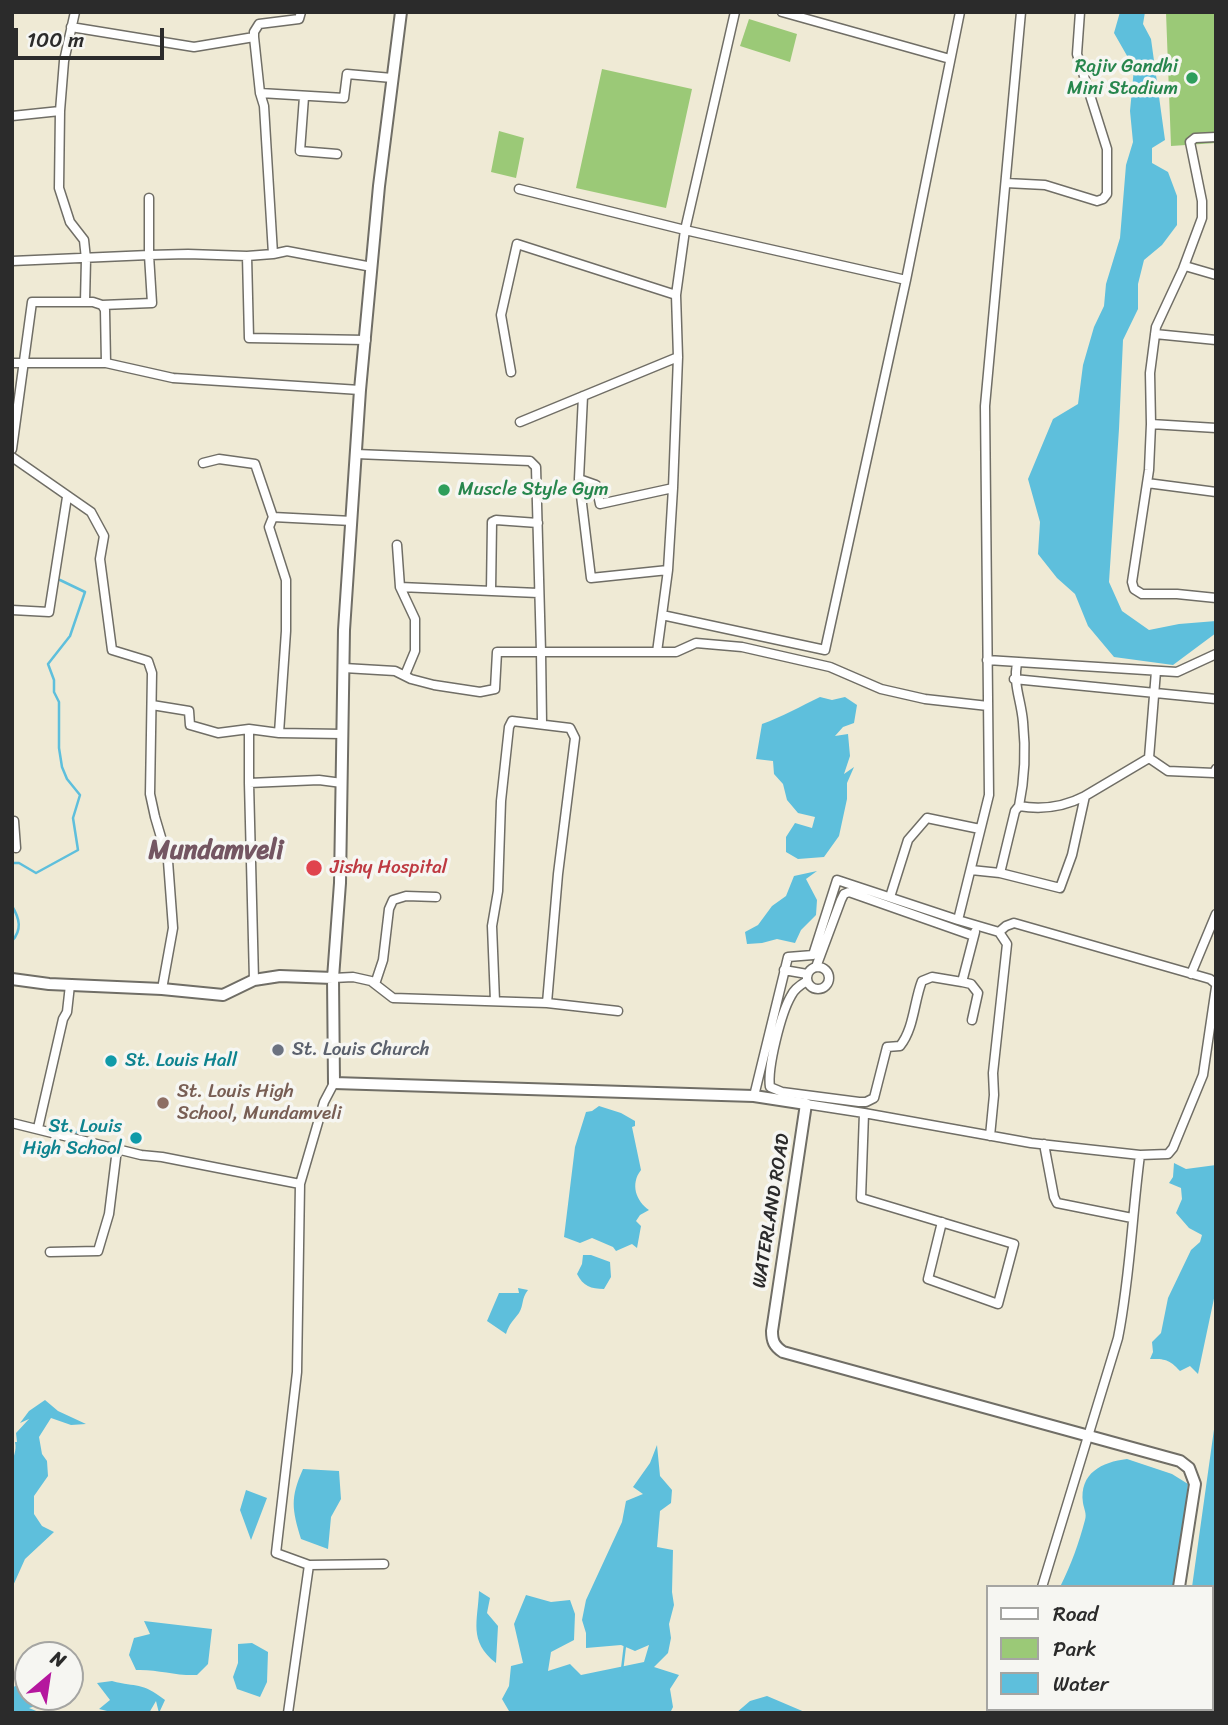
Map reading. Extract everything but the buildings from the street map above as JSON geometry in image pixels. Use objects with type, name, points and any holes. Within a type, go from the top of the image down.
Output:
[{"type":"main road","points":[[401,12],[380,170],[360,390],[344,630],[339,895],[333,978],[334,1083],[754,1096],[806,1104]]},
{"type":"main road","points":[[12,979],[223,995],[254,980],[281,976],[333,978]]},
{"type":"main road","name":"WATERLAND ROAD","points":[[806,1104],[772,1331],[775,1346],[783,1352],[1180,1461],[1189,1468],[1195,1484],[1179,1585]]},
{"type":"street","points":[[75,12],[64,61],[59,188],[70,222],[84,240],[85,302]]},
{"type":"street","points":[[273,254],[265,118],[254,32],[259,24],[299,19],[301,12]]},
{"type":"street","points":[[657,652],[668,570],[673,488],[678,357],[676,295],[685,230],[735,12]]},
{"type":"street","points":[[782,12],[950,59]]},
{"type":"street","points":[[662,615],[825,650],[906,280],[960,12]]},
{"type":"street","points":[[958,920],[989,795],[985,406],[1021,12]]},
{"type":"street","points":[[1006,183],[1045,185],[1097,201],[1107,194],[1107,149],[1077,54],[1080,12]]},
{"type":"street","points":[[71,27],[194,47],[254,37]]},
{"type":"street","points":[[260,93],[344,98],[347,74],[392,78]]},
{"type":"street","points":[[304,97],[300,151],[337,154]]},
{"type":"street","points":[[12,116],[60,111]]},
{"type":"street","points":[[1216,137],[1195,138],[1190,142],[1202,201],[1202,218],[1185,266],[1156,327],[1150,373],[1151,424],[1147,484],[1132,582],[1134,589],[1142,594],[1216,598]]},
{"type":"street","points":[[519,189],[906,280]]},
{"type":"street","points":[[12,449],[32,302],[85,302],[102,305],[152,303],[149,198]]},
{"type":"street","points":[[511,372],[501,315],[517,244],[676,295]]},
{"type":"street","points":[[12,261],[188,254],[247,256],[287,251],[372,267]]},
{"type":"street","points":[[247,256],[249,338],[366,340]]},
{"type":"street","points":[[1185,266],[1216,275]]},
{"type":"street","points":[[102,305],[105,310],[106,363]]},
{"type":"street","points":[[1155,334],[1216,340]]},
{"type":"street","points":[[520,422],[678,357]]},
{"type":"street","points":[[12,363],[106,363],[173,378],[360,390]]},
{"type":"street","points":[[583,396],[579,479],[591,578],[668,570]]},
{"type":"street","points":[[1151,424],[1216,428]]},
{"type":"street","points":[[356,454],[530,461],[536,467],[542,723]]},
{"type":"street","points":[[12,457],[91,512],[104,536],[100,559],[112,650],[148,661],[152,673],[150,794],[168,861],[173,928],[162,989]]},
{"type":"street","points":[[203,463],[219,459],[255,464],[273,517],[269,527],[286,580],[286,631],[279,733]]},
{"type":"street","points":[[579,479],[596,485],[600,504],[673,488]]},
{"type":"street","points":[[1147,484],[1216,492]]},
{"type":"street","points":[[12,610],[49,612],[67,497]]},
{"type":"street","points":[[273,517],[352,521]]},
{"type":"street","points":[[491,591],[492,523],[496,520],[538,523]]},
{"type":"street","points":[[397,545],[400,587],[415,619],[415,651],[405,675]]},
{"type":"street","points":[[400,587],[538,593]]},
{"type":"street","points":[[344,668],[395,671],[434,685],[488,691],[495,690],[498,652],[676,652],[696,643],[741,648],[830,667],[881,689],[925,699],[988,706]]},
{"type":"street","points":[[988,660],[1177,672],[1216,654]]},
{"type":"street","points":[[1000,873],[1014,811],[1019,806],[1026,774],[1023,721],[1014,678],[1017,662]]},
{"type":"street","points":[[1149,758],[1156,671]]},
{"type":"street","points":[[1014,678],[1216,699]]},
{"type":"street","points":[[152,705],[189,711],[190,725],[218,733],[250,729],[279,733],[343,734]]},
{"type":"street","points":[[495,1001],[492,926],[498,891],[501,801],[509,727],[512,721],[570,728],[575,738],[558,874],[547,1003]]},
{"type":"street","points":[[250,729],[254,980]]},
{"type":"street","points":[[1019,806],[1046,808],[1072,803],[1149,758]]},
{"type":"street","points":[[1149,758],[1168,771],[1214,773],[1216,769]]},
{"type":"street","points":[[249,783],[319,780],[342,783]]},
{"type":"street","points":[[971,870],[1000,873],[1060,888],[1072,855],[1085,796]]},
{"type":"street","points":[[890,897],[908,840],[927,818],[981,829]]},
{"type":"street","points":[[12,847],[16,848],[14,821]]},
{"type":"street","points":[[754,1096],[788,957],[813,955],[837,880],[999,932],[1007,944],[993,1073],[990,1136]]},
{"type":"street","points":[[972,1020],[978,993],[971,984],[932,977],[922,981],[915,997],[906,1038],[900,1046],[887,1047],[874,1098],[859,1102],[782,1092],[771,1087],[769,1077],[773,1055],[790,997],[816,967],[844,894],[849,892],[974,936]]},
{"type":"street","points":[[375,985],[383,960],[389,909],[393,900],[406,896],[436,897]]},
{"type":"street","points":[[1191,974],[1216,914]]},
{"type":"street","points":[[806,1104],[1044,1144],[1140,1154],[1168,1154],[1173,1148],[1202,1075],[1216,985],[1210,979],[1014,923],[999,932]]},
{"type":"street","points":[[962,982],[977,925]]},
{"type":"street","points":[[785,970],[807,978],[811,988],[818,990],[828,984],[829,977],[826,970],[816,967]]},
{"type":"street","points":[[333,978],[362,978],[393,999],[547,1003],[618,1011]]},
{"type":"street","points":[[38,1128],[63,1019],[67,1012],[70,985]]},
{"type":"street","points":[[334,1083],[324,1102],[300,1184],[297,1372],[276,1553],[309,1565],[384,1564]]},
{"type":"street","points":[[863,1113],[862,1198],[942,1222],[1014,1244],[998,1304],[928,1279],[942,1222]]},
{"type":"street","points":[[12,1123],[117,1149],[300,1184]]},
{"type":"street","points":[[1044,1144],[1057,1203],[1132,1217]]},
{"type":"street","points":[[50,1252],[98,1251],[109,1214],[117,1149]]},
{"type":"street","points":[[1043,1585],[1118,1339],[1125,1306],[1140,1154]]},
{"type":"street","points":[[288,1713],[309,1565]]},
{"type":"green space","name":"Rajiv Gandhi Mini Stadium","points":[[1166,12],[1216,12],[1216,143],[1171,146]]},
{"type":"green space","points":[[749,19],[797,34],[790,62],[740,46]]},
{"type":"green space","points":[[602,69],[692,89],[666,208],[576,188]]},
{"type":"green space","points":[[499,131],[524,138],[516,178],[491,172]]},
{"type":"water","points":[[1120,12],[1145,12],[1143,24],[1151,39],[1165,140],[1152,148],[1152,163],[1168,172],[1177,196],[1177,225],[1162,245],[1144,260],[1138,284],[1138,309],[1123,340],[1109,582],[1122,611],[1149,630],[1216,621],[1216,633],[1173,665],[1114,657],[1088,626],[1075,594],[1057,578],[1038,554],[1040,522],[1028,479],[1053,419],[1078,404],[1083,365],[1094,327],[1104,306],[1106,284],[1120,238],[1126,165],[1133,142],[1130,111],[1134,68],[1114,33]]},
{"type":"water","points":[[820,697],[832,700],[845,697],[857,705],[854,723],[843,727],[835,736],[848,734],[850,756],[844,774],[854,767],[847,783],[847,799],[839,836],[824,857],[798,859],[786,852],[786,837],[795,823],[812,828],[815,817],[798,813],[787,800],[783,784],[774,774],[773,761],[756,759],[762,724]]},
{"type":"water","points":[[817,871],[806,879],[817,900],[816,915],[801,930],[795,943],[777,939],[747,944],[745,932],[758,925],[772,906],[786,896],[794,876]]},
{"type":"water","points":[[599,1106],[635,1121],[635,1126],[632,1127],[641,1170],[635,1186],[638,1197],[649,1210],[636,1221],[641,1226],[637,1248],[632,1244],[616,1251],[592,1238],[580,1243],[564,1237],[575,1147],[586,1112]]},
{"type":"water","points":[[1174,1163],[1186,1169],[1216,1165],[1216,1289],[1198,1374],[1190,1366],[1180,1371],[1166,1360],[1150,1359],[1153,1352],[1152,1342],[1161,1333],[1168,1298],[1191,1250],[1200,1242],[1202,1235],[1189,1228],[1176,1213],[1182,1199],[1181,1188],[1169,1183],[1173,1177]]},
{"type":"water","points":[[583,1255],[610,1262],[611,1277],[604,1289],[588,1286],[579,1278],[577,1274]]},
{"type":"water","points":[[518,1288],[528,1290],[521,1310],[506,1334],[487,1321],[499,1293],[519,1293]]},
{"type":"water","points":[[45,1400],[58,1411],[86,1424],[71,1425],[51,1418],[39,1437],[42,1454],[47,1461],[48,1476],[34,1496],[34,1514],[42,1526],[54,1532],[25,1559],[12,1588],[12,1462],[17,1442],[16,1433],[29,1419],[20,1423],[29,1411]]},
{"type":"water","points":[[1216,1415],[1216,1613],[1214,1585],[1192,1585]]},
{"type":"water","points":[[657,1445],[660,1476],[672,1490],[671,1503],[660,1511],[657,1547],[673,1550],[674,1605],[669,1624],[671,1638],[668,1653],[654,1667],[679,1675],[670,1689],[673,1707],[670,1713],[509,1711],[502,1699],[509,1686],[511,1666],[523,1663],[514,1624],[526,1595],[551,1602],[570,1600],[575,1614],[574,1640],[551,1652],[548,1671],[570,1664],[581,1675],[644,1662],[649,1645],[635,1651],[621,1645],[586,1648],[586,1633],[582,1620],[586,1600],[622,1522],[626,1501],[643,1494],[633,1487],[650,1463]]},
{"type":"water","points":[[1127,1459],[1172,1474],[1188,1484],[1175,1585],[1061,1585],[1086,1518],[1083,1503],[1085,1484],[1094,1471],[1109,1463]]},
{"type":"water","points":[[303,1469],[339,1471],[341,1499],[331,1517],[328,1549],[301,1539],[294,1496]]},
{"type":"water","points":[[246,1490],[267,1498],[251,1540],[240,1510]]},
{"type":"water","points":[[479,1591],[490,1598],[487,1613],[498,1626],[496,1663],[481,1647],[478,1638]]},
{"type":"water","points":[[144,1621],[212,1629],[208,1664],[197,1675],[136,1670],[129,1655],[134,1638],[150,1634]]},
{"type":"water","points":[[252,1643],[268,1652],[267,1682],[260,1697],[237,1689],[233,1677],[238,1663],[238,1644]]},
{"type":"water","points":[[112,1681],[144,1687],[157,1694],[165,1700],[159,1713],[156,1701],[149,1713],[115,1713],[99,1709],[110,1700],[97,1683]]},
{"type":"water","points":[[14,1687],[14,1711],[41,1713],[12,1713]]},
{"type":"water","points":[[767,1696],[807,1713],[736,1713],[750,1701]]},
{"type":"waterway","points":[[12,863],[19,863],[36,873],[78,850],[73,818],[80,795],[67,779],[62,767],[59,748],[59,702],[48,664],[70,636],[85,592],[60,580]]},
{"type":"waterway","points":[[12,906],[19,924],[12,941]]},
{"type":"waterway","points":[[73,1135],[86,1125],[104,1131]]},
{"type":"waterway","points":[[622,1670],[625,1645]]},
{"type":"place","name":"Rajiv Gandhi Mini Stadium","points":[[1192,78]]},
{"type":"place","name":"Muscle Style Gym","points":[[444,490]]},
{"type":"place","name":"Jishy Hospital","points":[[314,868]]},
{"type":"place","name":"St. Louis Church","points":[[278,1050]]},
{"type":"place","name":"St. Louis Hall","points":[[111,1061]]},
{"type":"place","name":"St. Louis High School, Mundamveli","points":[[163,1103]]},
{"type":"place","name":"St. Louis High School","points":[[136,1138]]},
{"type":"district","name":"Mundamveli","points":[[216,851]]}]
